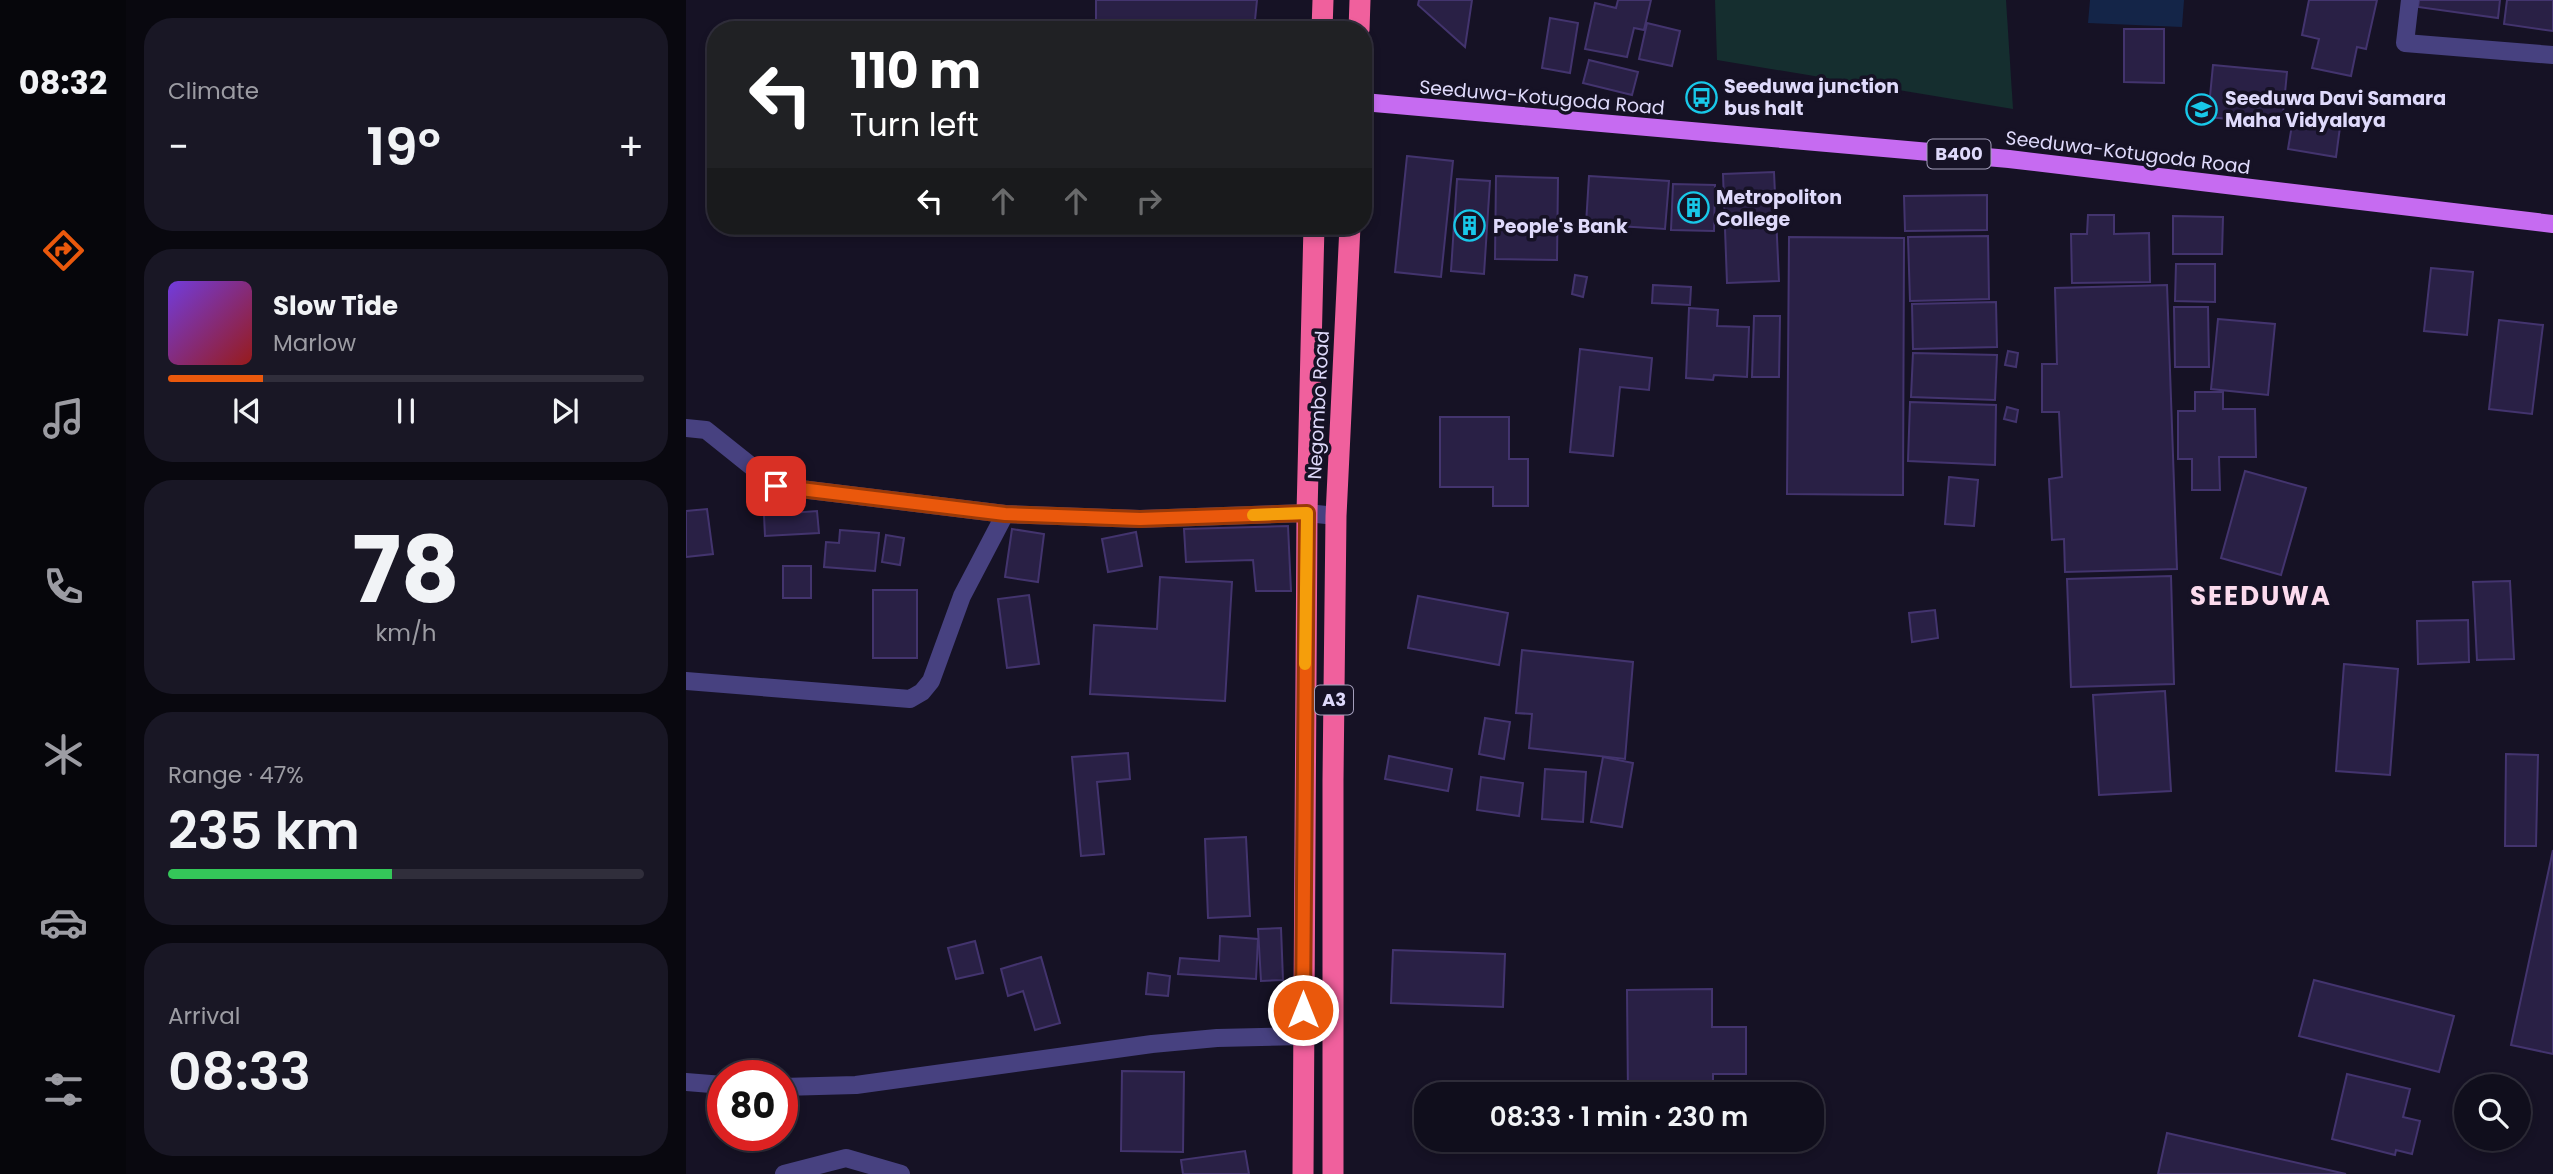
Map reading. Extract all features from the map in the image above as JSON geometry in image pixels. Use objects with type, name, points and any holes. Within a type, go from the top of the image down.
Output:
[{"type":"highway","points":[[1322,21],[1323,0]]},
{"type":"highway","points":[[1359,21],[1360,0]]},
{"type":"highway","name":"Negombo Road","points":[[1303,1174],[1307,513],[1314,235]]},
{"type":"highway","name":"Negombo Road","points":[[1334,1174],[1332,901],[1336,516],[1350,235]]},
{"type":"main road","name":"Seeduwa-Kotugoda Road","points":[[1372,104],[2009,159],[2553,224]]},
{"type":"street","points":[[2410,0],[2405,43],[2553,55]]},
{"type":"street","points":[[686,428],[706,430],[776,486],[1005,514],[1140,519],[1307,513],[1336,516]]},
{"type":"street","points":[[686,681],[911,699],[922,692],[931,681],[962,596],[1005,514]]},
{"type":"street","points":[[798,1087],[856,1085],[1152,1044],[1217,1038],[1303,1036]]},
{"type":"street","points":[[686,1082],[707,1084]]},
{"type":"street","points":[[784,1174],[846,1158],[901,1174]]},
{"type":"green space","points":[[1715,0],[2006,0],[2013,109],[1717,60]]},
{"type":"water","points":[[2090,0],[2184,0],[2182,27],[2088,23]]},
{"type":"building","points":[[1096,0],[1257,0],[1255,21],[1096,21]]},
{"type":"building","points":[[1419,0],[1472,0],[1465,47],[1418,5]]},
{"type":"building","points":[[1618,0],[1651,0],[1644,30],[1634,28],[1627,57],[1585,49],[1595,3],[1616,8]]},
{"type":"building","points":[[2309,0],[2377,0],[2366,49],[2357,47],[2351,76],[2312,68],[2319,39],[2302,35]]},
{"type":"building","points":[[2419,0],[2500,0],[2498,18],[2418,7]]},
{"type":"building","points":[[2507,0],[2553,0],[2553,31],[2504,24]]},
{"type":"building","points":[[1550,18],[1578,23],[1570,73],[1542,68]]},
{"type":"building","points":[[1647,23],[1680,31],[1672,66],[1639,59]]},
{"type":"building","points":[[2124,29],[2164,29],[2164,83],[2124,82]]},
{"type":"building","points":[[1589,60],[1638,72],[1632,95],[1583,83]]},
{"type":"building","points":[[2213,65],[2287,72],[2282,124],[2208,117]]},
{"type":"building","points":[[2293,119],[2340,127],[2336,157],[2288,149]]},
{"type":"building","points":[[1407,156],[1453,161],[1441,277],[1395,272]]},
{"type":"building","points":[[1774,172],[1779,281],[1727,283],[1723,174]]},
{"type":"building","points":[[1496,176],[1558,178],[1557,260],[1495,259]]},
{"type":"building","points":[[1589,176],[1669,181],[1665,229],[1586,224]]},
{"type":"building","name":"People's Bank","points":[[1457,179],[1490,181],[1484,274],[1451,271]]},
{"type":"building","name":"Metropoliton College","points":[[1673,184],[1715,185],[1714,231],[1671,230]]},
{"type":"building","points":[[1987,195],[1987,230],[1905,231],[1904,196]]},
{"type":"building","points":[[2088,215],[2114,215],[2114,234],[2149,233],[2150,282],[2072,283],[2071,234],[2087,234]]},
{"type":"building","points":[[2173,216],[2223,217],[2222,254],[2173,254]]},
{"type":"building","points":[[1988,236],[1989,299],[1910,301],[1908,237]]},
{"type":"building","points":[[1789,237],[1904,238],[1903,495],[1787,494]]},
{"type":"building","points":[[2176,264],[2215,264],[2215,302],[2175,301]]},
{"type":"building","points":[[2431,268],[2473,272],[2467,335],[2424,331]]},
{"type":"building","points":[[1575,275],[1587,277],[1583,297],[1572,294]]},
{"type":"building","points":[[1653,285],[1691,287],[1690,305],[1652,303]]},
{"type":"building","points":[[2167,285],[2177,569],[2065,572],[2064,539],[2052,540],[2049,479],[2062,477],[2059,412],[2042,412],[2042,364],[2057,364],[2055,288]]},
{"type":"building","points":[[1996,302],[1997,347],[1913,349],[1912,304]]},
{"type":"building","points":[[2174,307],[2208,307],[2209,367],[2175,367]]},
{"type":"building","points":[[1689,308],[1718,310],[1717,326],[1749,327],[1747,377],[1714,375],[1713,380],[1686,378]]},
{"type":"building","points":[[1754,316],[1780,316],[1779,377],[1752,377]]},
{"type":"building","points":[[2218,319],[2275,324],[2268,395],[2211,389]]},
{"type":"building","points":[[2499,320],[2543,325],[2532,414],[2489,409]]},
{"type":"building","points":[[1580,349],[1652,358],[1649,390],[1620,387],[1613,456],[1570,452]]},
{"type":"building","points":[[2008,351],[2018,353],[2016,367],[2005,365]]},
{"type":"building","points":[[1913,353],[1997,355],[1995,400],[1911,397]]},
{"type":"building","points":[[2195,392],[2223,392],[2223,409],[2255,409],[2256,457],[2219,457],[2220,490],[2192,490],[2192,459],[2178,459],[2178,411],[2195,411]]},
{"type":"building","points":[[1910,402],[1996,405],[1995,465],[1908,461]]},
{"type":"building","points":[[2007,407],[2018,410],[2016,422],[2004,419]]},
{"type":"building","points":[[1440,417],[1509,417],[1509,459],[1528,459],[1528,506],[1493,506],[1493,487],[1440,487]]},
{"type":"building","points":[[2245,471],[2306,488],[2281,575],[2221,558]]},
{"type":"building","points":[[1949,477],[1978,480],[1974,526],[1945,524]]},
{"type":"building","points":[[707,509],[713,554],[686,557],[686,511]]},
{"type":"building","points":[[817,511],[819,533],[765,536],[764,515]]},
{"type":"building","points":[[1288,526],[1291,591],[1256,591],[1253,560],[1186,562],[1184,529]]},
{"type":"building","points":[[1012,529],[1044,534],[1038,582],[1005,577]]},
{"type":"building","points":[[840,530],[879,533],[875,571],[824,567],[826,542],[839,543]]},
{"type":"building","points":[[1136,532],[1142,566],[1108,572],[1102,539]]},
{"type":"building","points":[[886,535],[904,538],[900,565],[882,562]]},
{"type":"building","points":[[783,566],[811,566],[811,598],[783,598]]},
{"type":"building","points":[[2171,576],[2174,684],[2071,687],[2067,579]]},
{"type":"building","points":[[1160,577],[1232,582],[1225,701],[1090,694],[1094,625],[1157,629]]},
{"type":"building","points":[[2510,581],[2514,659],[2477,660],[2473,582]]},
{"type":"building","points":[[873,590],[917,590],[917,658],[873,658]]},
{"type":"building","points":[[1029,595],[1039,664],[1007,668],[998,599]]},
{"type":"building","points":[[1418,596],[1508,613],[1499,665],[1408,648]]},
{"type":"building","points":[[1935,610],[1938,638],[1912,642],[1909,613]]},
{"type":"building","points":[[2468,620],[2469,662],[2418,664],[2417,621]]},
{"type":"building","points":[[1522,650],[1633,662],[1625,759],[1529,748],[1532,714],[1516,713]]},
{"type":"building","points":[[2344,664],[2398,669],[2390,775],[2336,771]]},
{"type":"building","points":[[2165,691],[2171,791],[2099,795],[2093,695]]},
{"type":"building","points":[[1485,718],[1510,722],[1504,759],[1479,754]]},
{"type":"building","points":[[1128,753],[1130,779],[1097,782],[1104,854],[1081,856],[1072,757]]},
{"type":"building","points":[[2506,754],[2538,755],[2536,846],[2505,846]]},
{"type":"building","points":[[1389,756],[1452,769],[1448,791],[1385,779]]},
{"type":"building","points":[[1603,757],[1633,763],[1622,827],[1591,822]]},
{"type":"building","points":[[1545,769],[1586,772],[1583,822],[1542,819]]},
{"type":"building","points":[[1481,777],[1523,783],[1519,816],[1477,810]]},
{"type":"building","points":[[1246,837],[1250,916],[1208,918],[1205,839]]},
{"type":"building","points":[[2553,850],[2553,1054],[2511,1045]]},
{"type":"building","points":[[1281,928],[1283,980],[1261,981],[1258,929]]},
{"type":"building","points":[[1220,936],[1258,939],[1256,979],[1178,974],[1180,958],[1219,961]]},
{"type":"building","points":[[975,941],[983,973],[956,979],[948,948]]},
{"type":"building","points":[[1393,950],[1505,954],[1503,1007],[1391,1003]]},
{"type":"building","points":[[1041,957],[1060,1023],[1035,1030],[1023,991],[1008,996],[1001,969]]},
{"type":"building","points":[[1148,973],[1170,976],[1168,996],[1146,994]]},
{"type":"building","points":[[2314,980],[2454,1016],[2439,1072],[2299,1036]]},
{"type":"building","points":[[1712,989],[1712,1027],[1746,1027],[1746,1074],[1713,1074],[1713,1082],[1628,1082],[1627,990]]},
{"type":"building","points":[[1122,1071],[1184,1072],[1183,1152],[1121,1151]]},
{"type":"building","points":[[2347,1074],[2410,1089],[2403,1117],[2420,1121],[2412,1154],[2396,1150],[2395,1155],[2332,1139]]},
{"type":"building","points":[[2167,1133],[2346,1174],[2158,1174]]},
{"type":"building","points":[[1245,1151],[1249,1174],[1183,1174],[1181,1160]]},
{"type":"slow traffic","points":[[1253,515],[1307,513],[1305,664]]},
{"type":"place","name":"Seeduwa junction bus halt","points":[[1701,97]]},
{"type":"place","name":"Seeduwa Davi Samara Maha Vidyalaya","points":[[2202,109]]},
{"type":"place","name":"Metropoliton College","points":[[1693,208]]},
{"type":"place","name":"People's Bank","points":[[1470,226]]},
{"type":"district","name":"SEEDUWA","points":[[2261,596]]},
{"type":"route","points":[[776,486],[1005,514],[1140,519],[1307,513],[1303,1010]]}]
